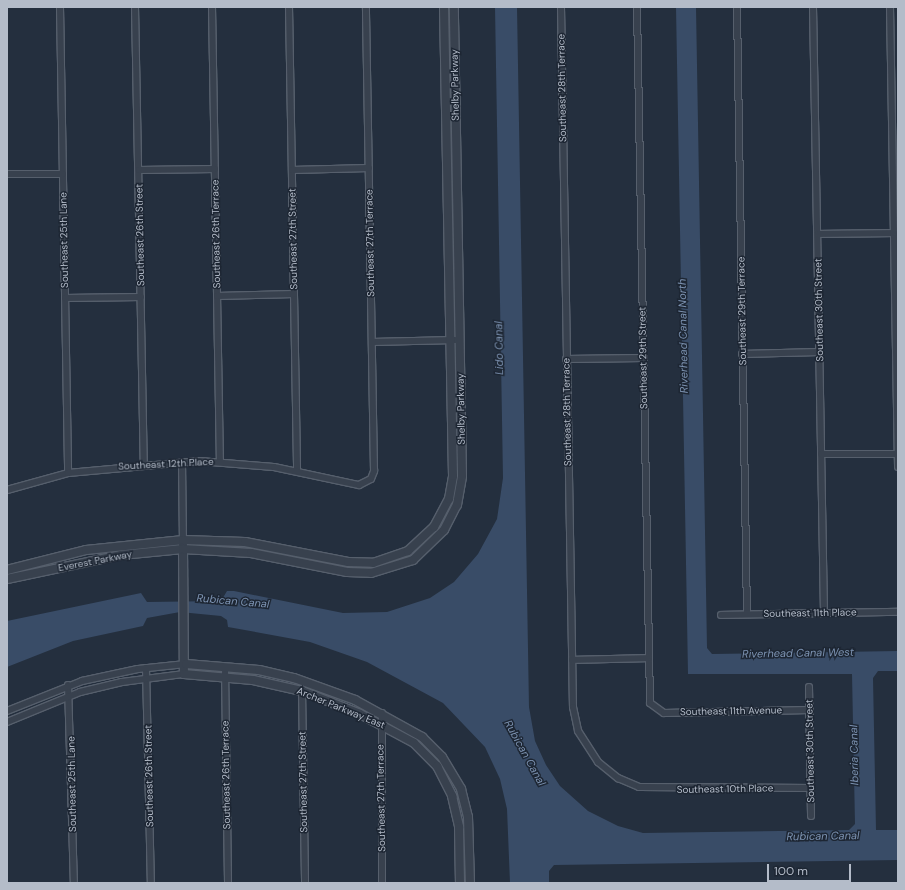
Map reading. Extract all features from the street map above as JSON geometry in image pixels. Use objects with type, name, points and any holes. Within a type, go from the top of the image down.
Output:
[{"type":"street","name":"Southeast 25th Lane","points":[[60,7],[68,473]]},
{"type":"street","name":"Southeast 26th Street","points":[[135,7],[144,464]]},
{"type":"street","name":"Southeast 26th Terrace","points":[[212,7],[220,461]]},
{"type":"street","name":"Southeast 27th Street","points":[[289,7],[297,470]]},
{"type":"street","name":"Southeast 27th Terrace","points":[[366,7],[372,342],[371,480]]},
{"type":"street","name":"Shelby Parkway","points":[[183,540],[276,546],[352,563],[385,560],[414,547],[434,527],[449,499],[453,476],[444,7]]},
{"type":"street","name":"Shelby Parkway","points":[[183,549],[252,553],[356,573],[392,569],[419,556],[444,530],[457,505],[462,476],[454,7]]},
{"type":"street","name":"Southeast 28th Terrace","points":[[561,7],[566,359],[574,716],[584,745],[612,774],[639,787]]},
{"type":"street","name":"Southeast 29th Street","points":[[637,7],[649,658],[653,708]]},
{"type":"street","name":"Southeast 29th Terrace","points":[[737,7],[747,614]]},
{"type":"street","name":"Southeast 30th Street","points":[[813,7],[824,612]]},
{"type":"street","points":[[890,7],[898,467]]},
{"type":"street","points":[[292,170],[369,168]]},
{"type":"street","points":[[139,170],[215,169]]},
{"type":"street","points":[[7,174],[63,174]]},
{"type":"street","points":[[818,234],[894,233]]},
{"type":"street","points":[[217,296],[294,294]]},
{"type":"street","points":[[65,298],[141,297]]},
{"type":"street","points":[[372,342],[460,340]]},
{"type":"street","points":[[742,354],[819,352]]},
{"type":"street","points":[[566,359],[644,358]]},
{"type":"street","points":[[821,454],[898,454]]},
{"type":"street","name":"Southeast 12th Place","points":[[7,490],[68,473],[144,464],[182,462],[220,461],[297,470],[359,485],[371,480]]},
{"type":"street","points":[[7,722],[70,695],[147,678],[184,674],[186,664],[182,462]]},
{"type":"street","points":[[453,476],[462,476]]},
{"type":"street","name":"Everest Parkway","points":[[7,570],[122,544],[183,540]]},
{"type":"street","name":"Everest Parkway","points":[[7,580],[121,555],[183,549]]},
{"type":"street","points":[[37,563],[39,573]]},
{"type":"street","name":"Southeast 11th Place","points":[[721,615],[824,612],[898,612]]},
{"type":"street","points":[[572,660],[649,658]]},
{"type":"street","points":[[7,711],[68,685],[146,668],[186,664]]},
{"type":"street","name":"Archer Parkway East","points":[[186,664],[225,667],[303,681],[382,713],[428,742],[455,776],[467,810],[470,883]]},
{"type":"street","name":"Southeast 26th Terrace","points":[[225,667],[228,883]]},
{"type":"street","name":"Southeast 26th Street","points":[[146,668],[151,883]]},
{"type":"street","name":"Archer Parkway East","points":[[184,674],[224,676],[302,691],[380,723],[420,748],[449,788],[459,827],[460,883]]},
{"type":"street","name":"Southeast 27th Street","points":[[303,681],[305,883]]},
{"type":"street","name":"Southeast 25th Lane","points":[[68,685],[70,695],[74,883]]},
{"type":"street","name":"Southeast 30th Street","points":[[809,687],[811,816]]},
{"type":"street","name":"Southeast 11th Avenue","points":[[653,708],[664,713],[810,710]]},
{"type":"street","name":"Southeast 27th Terrace","points":[[382,713],[380,723],[382,883]]},
{"type":"street","name":"Southeast 10th Place","points":[[639,787],[811,788]]},
{"type":"water","points":[[495,7],[517,7],[529,707],[535,741],[546,765],[560,786],[588,811],[618,826],[643,833],[849,830],[855,824],[852,674],[688,674],[676,7],[696,7],[707,648],[712,654],[898,651],[898,671],[878,671],[873,678],[876,830],[898,830],[898,860],[554,865],[549,871],[549,883],[510,883],[507,809],[500,779],[485,747],[443,703],[367,662],[310,642],[228,627],[227,620],[221,616],[180,612],[147,618],[143,626],[73,641],[7,667],[7,621],[141,593],[147,602],[221,601],[227,591],[234,591],[343,613],[387,612],[430,598],[454,582],[478,554],[497,519],[503,478]]},
{"type":"water label","name":"Riverhead Canal North","points":[[683,336]]},
{"type":"water label","name":"Lido Canal","points":[[499,348]]},
{"type":"water label","name":"Rubican Canal","points":[[233,601]]},
{"type":"water label","name":"Riverhead Canal West","points":[[798,653]]},
{"type":"water label","name":"Rubican Canal","points":[[525,753]]},
{"type":"water label","name":"Iberia Canal","points":[[854,755]]},
{"type":"water label","name":"Rubican Canal","points":[[823,836]]}]
